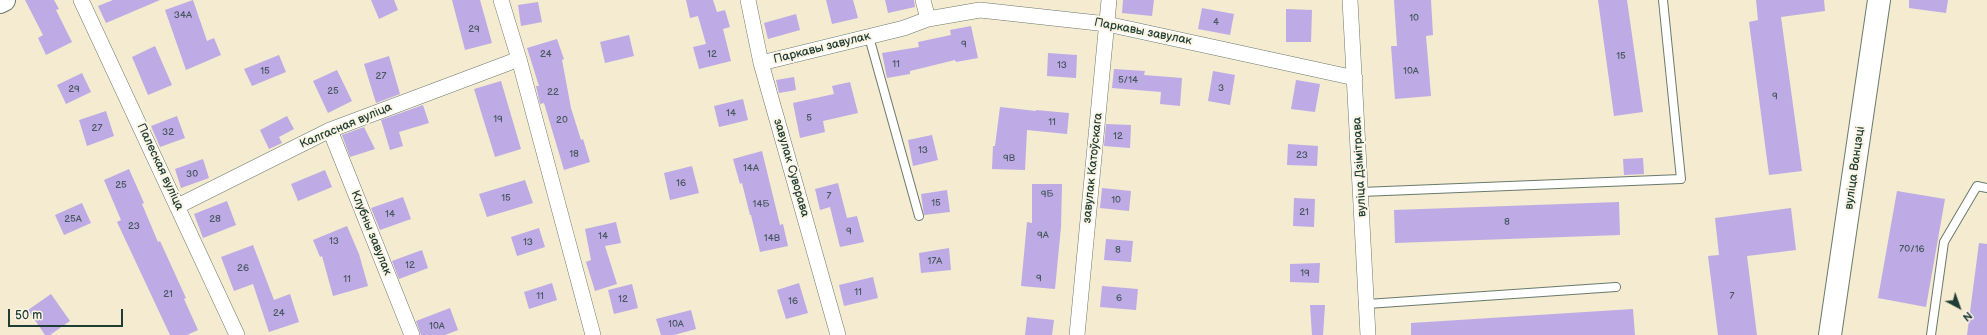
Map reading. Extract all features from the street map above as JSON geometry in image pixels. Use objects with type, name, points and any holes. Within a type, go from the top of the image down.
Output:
[{"type":"main road","points":[[0,2],[4,0]]},
{"type":"main road","name":"вуліца Ванцэці","points":[[1830,335],[1880,0]]},
{"type":"street","name":"Палеская вуліца","points":[[81,0],[237,335]]},
{"type":"street","points":[[501,0],[519,59],[593,335]]},
{"type":"street","name":"завулак Суворава","points":[[748,0],[761,63],[838,335]]},
{"type":"street","points":[[923,0],[928,19]]},
{"type":"street","name":"завулак Катоўскага","points":[[1077,335],[1109,0]]},
{"type":"street","name":"вуліца Дзімітрава","points":[[1350,0],[1368,335]]},
{"type":"street","name":"Паркавы завулак","points":[[761,63],[904,28],[928,19],[980,10],[1107,24],[1355,78]]},
{"type":"street","name":"Калгасная вуліца","points":[[178,206],[330,130],[519,59]]},
{"type":"street","name":"Клубны завулак","points":[[330,130],[412,335]]},
{"type":"lane","points":[[1361,192],[1681,179],[1663,0]]},
{"type":"lane","points":[[869,37],[919,216]]},
{"type":"lane","points":[[1931,335],[1944,242],[1977,186],[1987,188]]},
{"type":"lane","points":[[1367,304],[1616,287]]},
{"type":"building","points":[[25,0],[54,0],[59,9],[56,10],[72,42],[46,55],[38,38],[43,35]]},
{"type":"building","points":[[113,0],[160,0],[106,23],[98,6]]},
{"type":"building","points":[[193,0],[207,41],[214,38],[221,55],[186,70],[165,10]]},
{"type":"building","points":[[371,0],[394,0],[398,10],[379,19]]},
{"type":"building","points":[[452,0],[480,0],[492,43],[465,50]]},
{"type":"building","points":[[686,0],[713,0],[717,12],[725,10],[730,27],[723,29],[731,61],[699,69],[693,47],[706,44],[698,16],[690,18]]},
{"type":"building","points":[[826,0],[853,0],[858,18],[832,24]]},
{"type":"building","points":[[885,0],[914,0],[915,7],[888,13]]},
{"type":"building","points":[[1123,0],[1154,0],[1152,16],[1122,13]]},
{"type":"building","points":[[1394,0],[1431,0],[1433,35],[1426,36],[1431,96],[1395,99],[1391,46],[1397,46]]},
{"type":"building","points":[[1598,0],[1627,0],[1643,112],[1614,116]]},
{"type":"building","points":[[1756,0],[1824,0],[1825,11],[1781,17],[1802,171],[1769,175],[1749,22],[1758,20]]},
{"type":"building","points":[[1909,0],[1948,0],[1946,13],[1909,8]]},
{"type":"building","points":[[538,2],[542,22],[521,26],[518,5]]},
{"type":"building","points":[[1202,8],[1234,14],[1230,35],[1198,29]]},
{"type":"building","points":[[1286,9],[1312,10],[1311,42],[1286,42]]},
{"type":"building","points":[[796,14],[800,30],[768,39],[764,23]]},
{"type":"building","points":[[971,26],[978,58],[956,62],[955,60],[910,71],[910,74],[887,78],[882,53],[919,47],[918,42],[951,35],[950,30]]},
{"type":"building","points":[[629,35],[634,56],[605,63],[600,42]]},
{"type":"building","points":[[557,39],[564,59],[562,60],[571,108],[590,162],[564,170],[544,103],[540,104],[536,86],[539,86],[527,48]]},
{"type":"building","points":[[155,46],[172,85],[148,95],[132,57]]},
{"type":"building","points":[[1048,53],[1077,55],[1076,78],[1047,76]]},
{"type":"building","points":[[279,55],[286,72],[252,86],[244,69]]},
{"type":"building","points":[[389,56],[400,94],[376,103],[364,64]]},
{"type":"building","points":[[1114,69],[1145,71],[1144,75],[1182,78],[1180,106],[1160,104],[1161,92],[1112,88]]},
{"type":"building","points":[[337,70],[352,101],[328,113],[313,81]]},
{"type":"building","points":[[1213,71],[1235,75],[1230,105],[1208,101]]},
{"type":"building","points":[[82,73],[91,92],[66,104],[57,85]]},
{"type":"building","points":[[794,77],[796,90],[779,93],[776,80]]},
{"type":"building","points":[[1296,80],[1320,84],[1315,112],[1291,109]]},
{"type":"building","points":[[501,81],[521,149],[495,157],[474,89]]},
{"type":"building","points":[[850,82],[858,113],[823,121],[825,132],[800,138],[793,103],[834,94],[832,86]]},
{"type":"building","points":[[743,99],[748,120],[719,127],[714,106]]},
{"type":"building","points":[[423,105],[429,123],[399,132],[403,146],[390,150],[381,120]]},
{"type":"building","points":[[1000,107],[1069,113],[1067,134],[1027,130],[1025,170],[992,169],[993,146],[995,146]]},
{"type":"building","points":[[106,111],[114,136],[87,146],[79,120]]},
{"type":"building","points":[[177,116],[185,138],[160,147],[151,126]]},
{"type":"building","points":[[287,116],[294,129],[279,137],[282,143],[269,149],[260,130]]},
{"type":"building","points":[[1106,124],[1131,125],[1130,148],[1104,146]]},
{"type":"building","points":[[364,127],[375,149],[350,157],[342,135]]},
{"type":"building","points":[[932,135],[938,160],[913,166],[908,140]]},
{"type":"building","points":[[1288,144],[1318,146],[1317,166],[1287,165]]},
{"type":"building","points":[[762,151],[780,225],[783,224],[788,246],[760,252],[742,183],[740,184],[733,159]]},
{"type":"building","points":[[1643,158],[1644,174],[1624,175],[1623,159]]},
{"type":"building","points":[[203,159],[209,178],[181,188],[175,169]]},
{"type":"building","points":[[692,166],[699,193],[670,200],[664,173]]},
{"type":"building","points":[[129,169],[144,203],[142,204],[158,242],[160,241],[186,298],[184,299],[198,330],[187,335],[170,335],[117,222],[121,220],[104,180]]},
{"type":"building","points":[[325,170],[332,187],[298,201],[291,184]]},
{"type":"building","points":[[525,180],[533,203],[487,217],[479,194]]},
{"type":"building","points":[[838,183],[847,218],[857,216],[864,242],[840,247],[830,207],[820,210],[815,189]]},
{"type":"building","points":[[1032,184],[1062,184],[1061,227],[1055,289],[1021,286],[1027,222],[1032,223]]},
{"type":"building","points":[[1102,188],[1131,191],[1129,211],[1100,208]]},
{"type":"building","points":[[947,190],[950,212],[924,215],[921,194]]},
{"type":"building","points":[[1897,191],[1945,199],[1926,307],[1878,298]]},
{"type":"building","points":[[403,197],[411,219],[380,230],[371,208]]},
{"type":"building","points":[[1294,198],[1315,199],[1314,227],[1293,226]]},
{"type":"building","points":[[227,201],[236,225],[203,238],[194,214]]},
{"type":"building","points":[[1619,202],[1620,235],[1395,243],[1394,210]]},
{"type":"building","points":[[82,203],[91,223],[64,235],[55,215]]},
{"type":"building","points":[[1791,208],[1796,250],[1747,256],[1757,335],[1718,335],[1708,256],[1719,255],[1715,218]]},
{"type":"building","points":[[616,222],[621,243],[605,246],[617,284],[595,291],[586,262],[591,260],[585,229]]},
{"type":"building","points":[[347,226],[359,254],[368,286],[333,296],[322,256],[320,257],[313,240]]},
{"type":"building","points":[[539,228],[545,247],[517,256],[511,237]]},
{"type":"building","points":[[1106,239],[1133,241],[1131,262],[1104,260]]},
{"type":"building","points":[[1979,243],[1987,244],[1987,335],[1967,335]]},
{"type":"building","points":[[253,245],[274,300],[290,294],[299,322],[269,332],[253,284],[234,291],[221,257]]},
{"type":"building","points":[[949,248],[951,270],[921,273],[919,253]]},
{"type":"building","points":[[422,250],[428,268],[399,279],[392,261]]},
{"type":"building","points":[[1320,263],[1319,283],[1290,282],[1290,264]]},
{"type":"building","points":[[873,277],[878,298],[844,306],[839,285]]},
{"type":"building","points":[[552,283],[557,300],[529,309],[524,292]]},
{"type":"building","points":[[799,283],[808,313],[786,319],[777,290]]},
{"type":"building","points":[[632,284],[638,308],[614,314],[608,290]]},
{"type":"building","points":[[1102,286],[1138,289],[1136,310],[1100,307]]},
{"type":"building","points":[[51,294],[70,321],[50,335],[45,335],[28,310]]},
{"type":"building","points":[[1310,305],[1325,305],[1323,335],[1312,335]]},
{"type":"building","points":[[450,308],[458,330],[445,335],[421,335],[416,321]]},
{"type":"building","points":[[1633,309],[1635,335],[1411,335],[1411,323]]},
{"type":"building","points":[[691,310],[696,329],[674,335],[661,335],[656,319]]},
{"type":"building","points":[[1027,317],[1054,320],[1052,335],[1025,335]]}]
